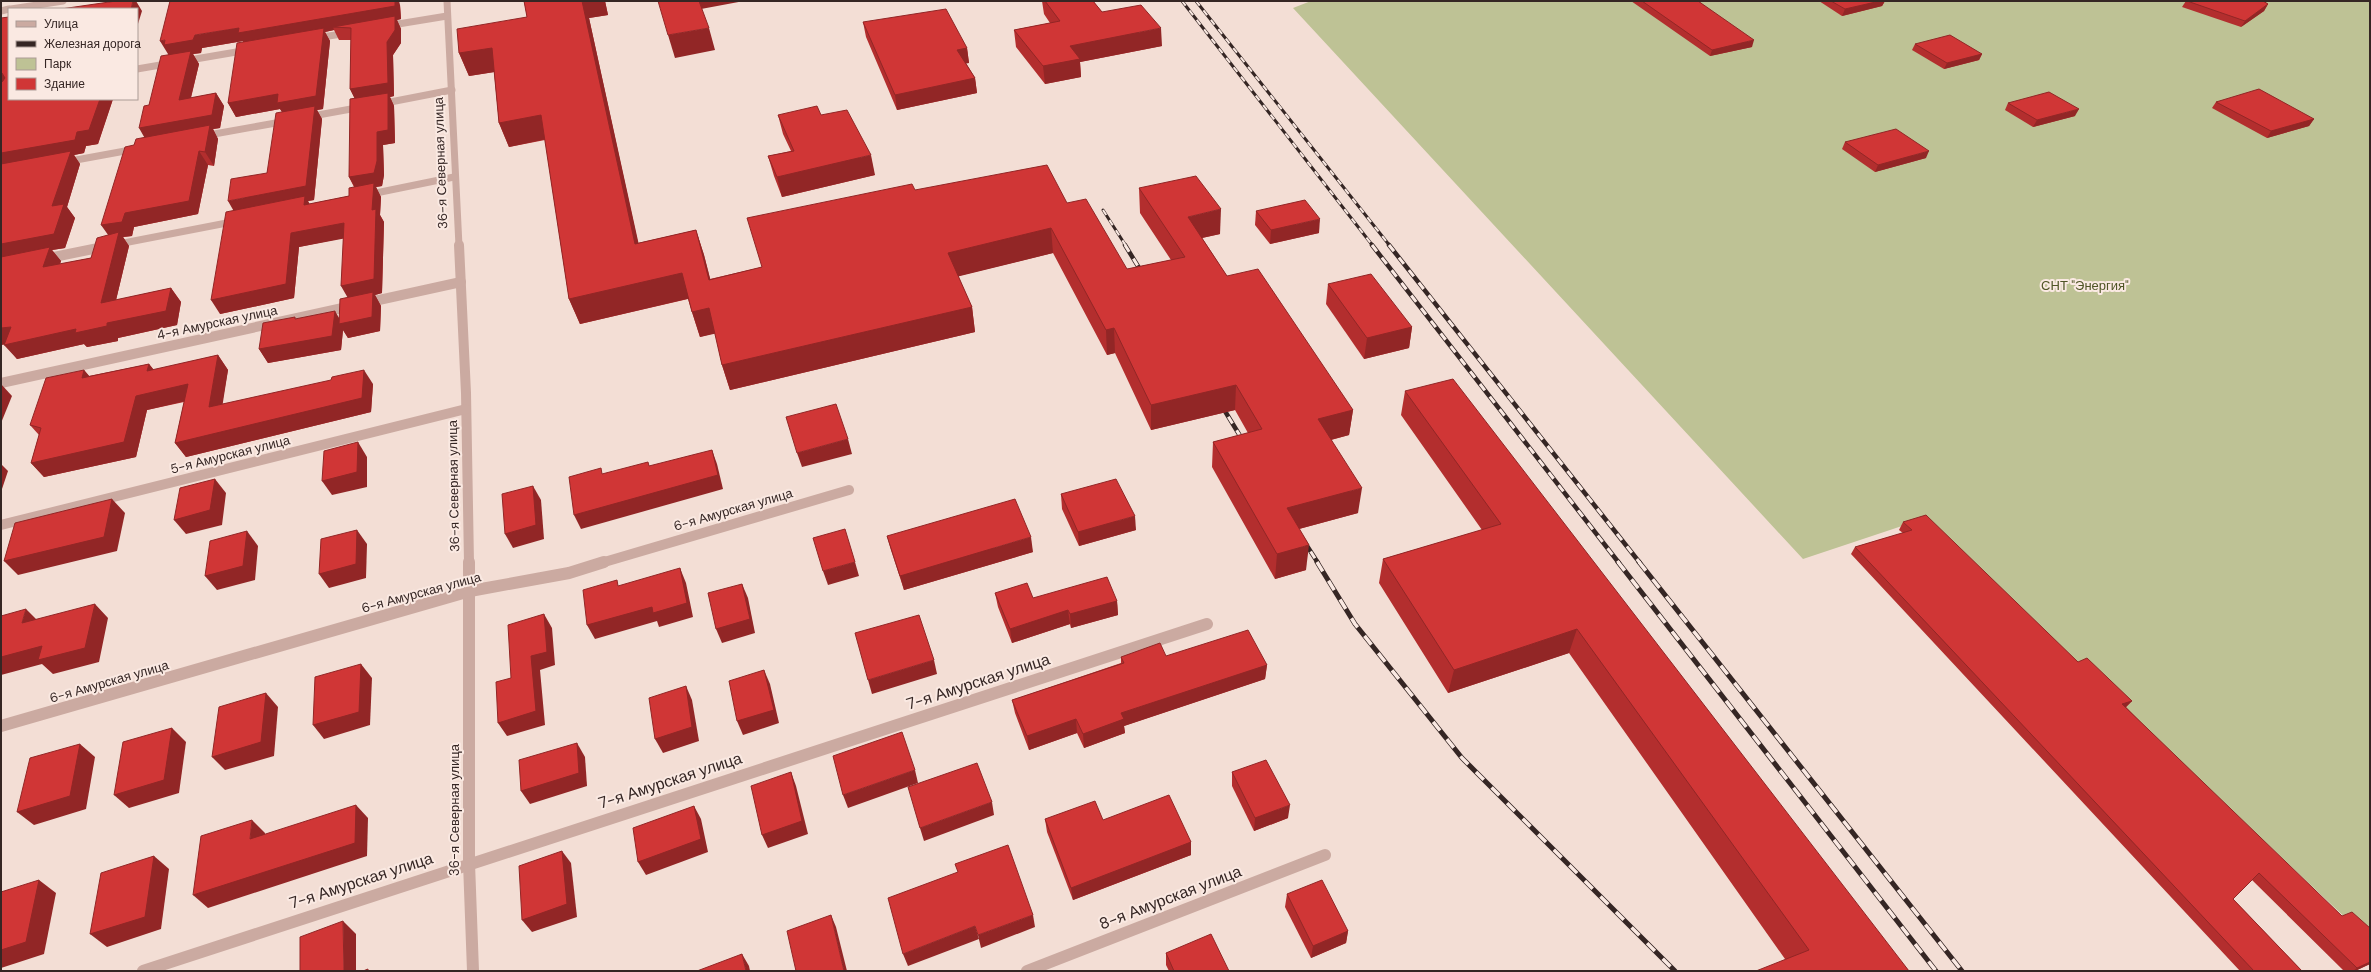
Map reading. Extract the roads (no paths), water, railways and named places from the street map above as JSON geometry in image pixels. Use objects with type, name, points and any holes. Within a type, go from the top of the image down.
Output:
[{"type":"street","points":[[17,8],[63,1]]},
{"type":"street","name":"36-я Северная улица","points":[[447,1],[466,409],[470,592],[469,863],[473,971]]},
{"type":"street","points":[[378,28],[447,16]]},
{"type":"street","points":[[308,40],[354,32]]},
{"type":"street","points":[[138,69],[253,49]]},
{"type":"street","points":[[197,138],[452,90]]},
{"type":"street","points":[[56,164],[142,148]]},
{"type":"street","points":[[361,196],[454,177]]},
{"type":"street","points":[[32,261],[243,219]]},
{"type":"street","name":"4-я Амурская улица","points":[[1,383],[461,282]]},
{"type":"street","name":"5-я Амурская улица","points":[[1,525],[466,409]]},
{"type":"street","name":"6-я Амурская улица","points":[[1,726],[470,592],[569,573],[849,490]]},
{"type":"street","name":"7-я Амурская улица","points":[[143,971],[469,863],[1207,624]]},
{"type":"street","name":"8-я Амурская улица","points":[[1027,971],[1325,855]]},
{"type":"railway","points":[[1182,1],[1373,246]]},
{"type":"railway","points":[[1196,1],[1390,246]]},
{"type":"railway","points":[[1103,210],[1126,246]]},
{"type":"railway","points":[[1125,245],[1144,276]]},
{"type":"railway","points":[[1372,245],[1619,563]]},
{"type":"railway","points":[[1389,245],[1640,563]]},
{"type":"railway","points":[[1220,403],[1245,444]]},
{"type":"railway","points":[[1302,538],[1318,563]]},
{"type":"railway","points":[[1317,562],[1355,624],[1462,758],[1675,971]]},
{"type":"railway","points":[[1618,562],[1936,971]]},
{"type":"railway","points":[[1639,562],[1962,971]]},
{"type":"park label","name":"СНТ \"Энергия\"","points":[[2085,285]]}]
